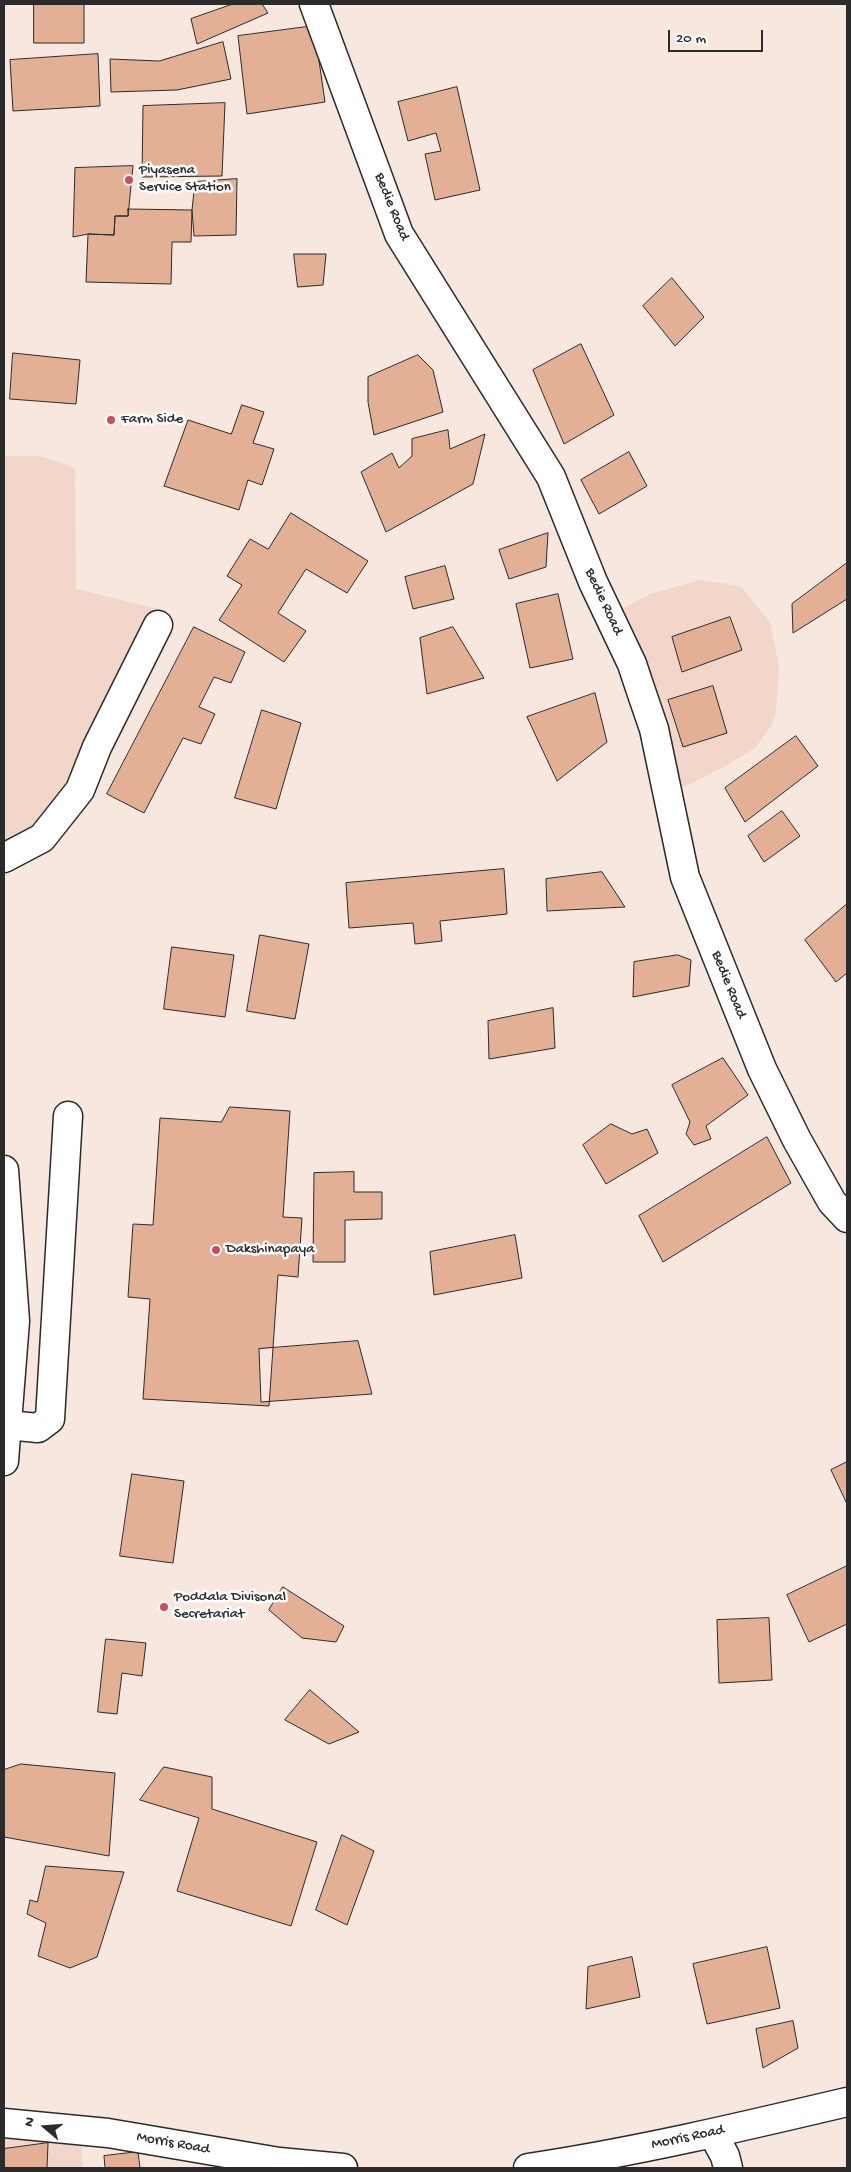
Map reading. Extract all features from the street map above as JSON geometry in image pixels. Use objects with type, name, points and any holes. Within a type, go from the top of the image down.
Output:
[{"type":"street","name":"Bedie Road","points":[[317,5],[399,234],[552,477],[593,582],[632,664],[654,729],[685,877],[698,912],[762,1070],[796,1140],[832,1202],[847,1218]]},
{"type":"street","points":[[4,858],[42,838],[80,790],[101,739],[158,625]]},
{"type":"street","points":[[7,1425],[38,1428],[50,1419],[68,1116]]},
{"type":"street","points":[[4,1170],[15,1321],[4,1461]]},
{"type":"street","name":"Morris Road","points":[[528,2168],[587,2159],[713,2134],[847,2102]]},
{"type":"street","name":"Morris Road","points":[[4,2124],[108,2133],[279,2162],[343,2168]]},
{"type":"street","points":[[713,2134],[725,2156],[728,2168]]},
{"type":"shaded area","points":[[4,456],[39,456],[75,469],[76,589],[167,611],[80,790],[4,858]]},
{"type":"shaded area","points":[[699,580],[741,586],[770,623],[779,666],[776,712],[771,726],[755,748],[724,767],[667,796],[609,616],[648,595]]},
{"type":"shaded area","points":[[4,2114],[81,2144],[83,2168],[4,2168]]},
{"type":"building","points":[[34,4],[84,4],[84,43],[34,43]]},
{"type":"building","points":[[233,4],[262,4],[268,13],[197,44],[191,19]]},
{"type":"building","points":[[314,26],[325,102],[247,114],[238,36]]},
{"type":"building","points":[[223,42],[231,79],[177,90],[111,92],[110,59],[159,61]]},
{"type":"building","points":[[98,54],[100,106],[13,111],[10,60]]},
{"type":"building","points":[[457,87],[480,190],[435,200],[425,154],[441,151],[436,133],[408,141],[398,102]]},
{"type":"building","points":[[225,103],[222,176],[142,177],[143,106]]},
{"type":"building","points":[[133,166],[128,216],[115,216],[114,235],[88,234],[73,237],[75,168]]},
{"type":"building","points":[[237,179],[236,235],[194,236],[192,210],[195,182]]},
{"type":"building","points":[[128,209],[192,210],[191,242],[172,242],[171,284],[86,282],[88,234],[114,235],[115,216],[128,216]]},
{"type":"building","points":[[294,254],[326,254],[323,285],[298,287]]},
{"type":"building","points":[[672,278],[704,317],[675,346],[643,306]]},
{"type":"building","points":[[581,344],[614,415],[564,444],[533,370]]},
{"type":"building","points":[[13,353],[80,360],[76,404],[10,399]]},
{"type":"building","points":[[418,355],[433,370],[443,412],[374,435],[368,402],[368,377]]},
{"type":"building","points":[[242,405],[264,412],[253,443],[274,449],[262,485],[248,480],[239,510],[164,486],[188,420],[231,434]]},
{"type":"building","points":[[448,430],[450,449],[485,434],[473,484],[386,532],[361,472],[392,453],[399,468],[412,456],[412,439]]},
{"type":"building","points":[[629,452],[647,486],[599,514],[581,480]]},
{"type":"building","points":[[291,513],[368,561],[347,593],[306,569],[278,613],[306,631],[284,662],[219,620],[242,585],[227,576],[250,539],[268,549]]},
{"type":"building","points":[[548,533],[546,567],[509,579],[499,550]]},
{"type":"building","points":[[847,563],[847,599],[793,633],[792,604]]},
{"type":"building","points":[[445,566],[454,599],[413,609],[405,577]]},
{"type":"building","points":[[558,594],[573,659],[530,668],[516,604]]},
{"type":"building","points":[[730,617],[742,650],[682,672],[672,637]]},
{"type":"building","points":[[194,627],[245,652],[231,683],[214,677],[199,707],[215,714],[201,744],[183,738],[144,813],[107,794]]},
{"type":"building","points":[[453,627],[484,678],[427,694],[420,638]]},
{"type":"building","points":[[713,686],[727,733],[683,747],[668,700]]},
{"type":"building","points":[[595,693],[607,742],[557,781],[527,717]]},
{"type":"building","points":[[262,710],[301,723],[276,809],[235,798]]},
{"type":"building","points":[[796,736],[818,766],[745,822],[725,788]]},
{"type":"building","points":[[782,811],[800,836],[764,862],[748,836]]},
{"type":"building","points":[[504,869],[507,914],[440,921],[442,941],[415,944],[413,923],[349,928],[346,883]]},
{"type":"building","points":[[602,872],[625,907],[547,911],[546,879]]},
{"type":"building","points":[[847,904],[847,973],[836,982],[805,940]]},
{"type":"building","points":[[260,935],[309,944],[295,1019],[247,1011]]},
{"type":"building","points":[[172,947],[234,955],[225,1017],[164,1009]]},
{"type":"building","points":[[678,955],[691,960],[689,986],[633,997],[634,962]]},
{"type":"building","points":[[553,1008],[555,1048],[489,1059],[488,1021]]},
{"type":"building","points":[[723,1058],[748,1095],[706,1126],[711,1139],[694,1145],[686,1134],[690,1122],[672,1085]]},
{"type":"building","name":"Dakshinapaya","points":[[230,1107],[290,1111],[283,1217],[302,1218],[298,1277],[278,1275],[269,1406],[143,1399],[150,1299],[128,1297],[133,1224],[153,1225],[160,1118],[221,1122]]},
{"type":"building","points":[[611,1124],[632,1134],[647,1129],[658,1153],[606,1184],[583,1145]]},
{"type":"building","points":[[767,1137],[791,1183],[663,1262],[639,1216]]},
{"type":"building","points":[[354,1172],[354,1192],[382,1192],[382,1219],[345,1220],[345,1262],[313,1262],[314,1173]]},
{"type":"building","points":[[515,1235],[522,1278],[434,1295],[430,1252]]},
{"type":"building","points":[[358,1341],[372,1394],[261,1402],[259,1349]]},
{"type":"building","points":[[847,1462],[847,1504],[831,1470]]},
{"type":"building","points":[[132,1474],[184,1481],[173,1563],[120,1556]]},
{"type":"building","points":[[847,1566],[847,1624],[809,1642],[787,1595]]},
{"type":"building","points":[[283,1587],[344,1626],[336,1642],[302,1638],[269,1610]]},
{"type":"building","points":[[769,1618],[772,1680],[719,1683],[717,1620]]},
{"type":"building","points":[[106,1639],[146,1643],[142,1676],[122,1673],[117,1714],[98,1712]]},
{"type":"building","points":[[310,1690],[359,1732],[329,1744],[285,1720]]},
{"type":"building","points":[[21,1764],[115,1773],[109,1856],[4,1837],[4,1770]]},
{"type":"building","points":[[164,1767],[212,1777],[212,1809],[317,1842],[291,1926],[177,1891],[199,1818],[140,1800]]},
{"type":"building","points":[[342,1835],[374,1851],[347,1925],[316,1910]]},
{"type":"building","points":[[46,1866],[124,1872],[97,1957],[70,1968],[38,1956],[46,1923],[27,1914],[30,1900],[37,1902]]},
{"type":"building","points":[[767,1947],[780,2008],[707,2024],[693,1964]]},
{"type":"building","points":[[632,1957],[640,1997],[586,2009],[588,1967]]},
{"type":"building","points":[[793,2021],[798,2048],[763,2068],[756,2029]]},
{"type":"building","points":[[48,2143],[47,2168],[4,2168],[4,2149]]},
{"type":"building","points":[[138,2152],[140,2168],[105,2168],[104,2156]]},
{"type":"place","name":"Piyasena Service Station","points":[[129,180]]},
{"type":"place","name":"Farm Side","points":[[111,420]]},
{"type":"place","name":"Dakshinapaya","points":[[216,1250]]},
{"type":"place","name":"Poddala Divisonal Secretariat","points":[[164,1607]]}]
